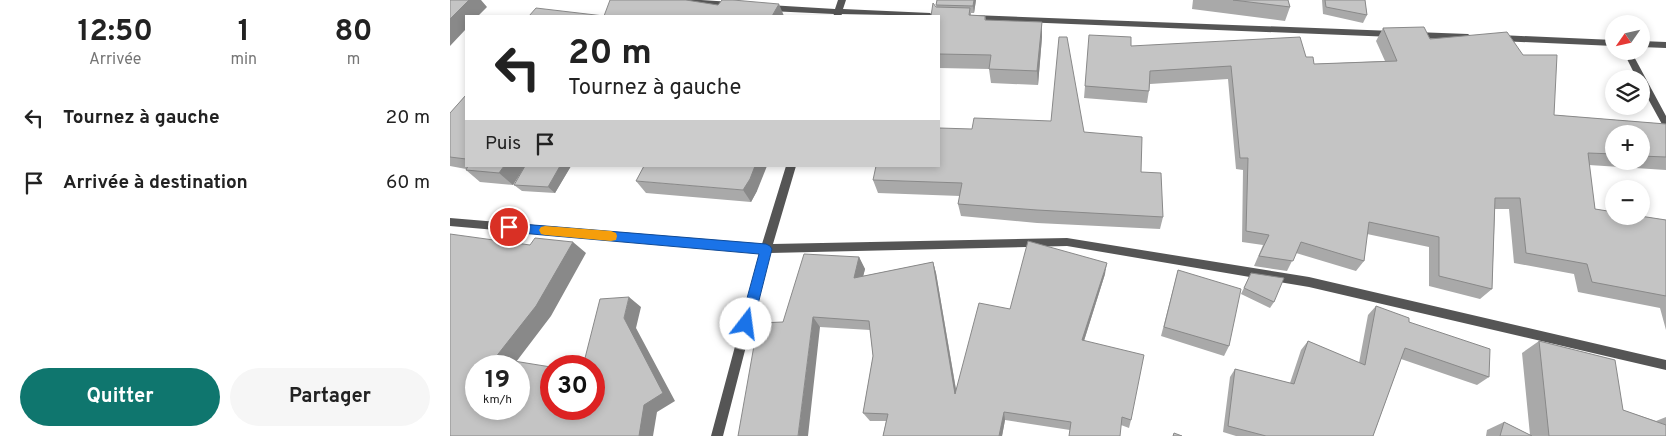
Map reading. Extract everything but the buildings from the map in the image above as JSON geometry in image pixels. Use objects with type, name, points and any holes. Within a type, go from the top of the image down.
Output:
[{"type":"street","points":[[666,0],[742,6]]},
{"type":"street","points":[[837,14],[842,0]]},
{"type":"street","points":[[762,7],[837,14],[884,15]]},
{"type":"street","points":[[968,18],[1475,37]]},
{"type":"street","points":[[1495,38],[1605,43]]},
{"type":"street","points":[[1650,45],[1666,46]]},
{"type":"street","points":[[1632,60],[1666,124]]},
{"type":"street","points":[[717,436],[766,249],[791,167]]},
{"type":"street","points":[[450,222],[766,249],[1067,242],[1309,282],[1666,365]]},
{"type":"slow traffic","points":[[545,230],[611,236]]},
{"type":"route","points":[[509,227],[766,249],[746,324]]}]
